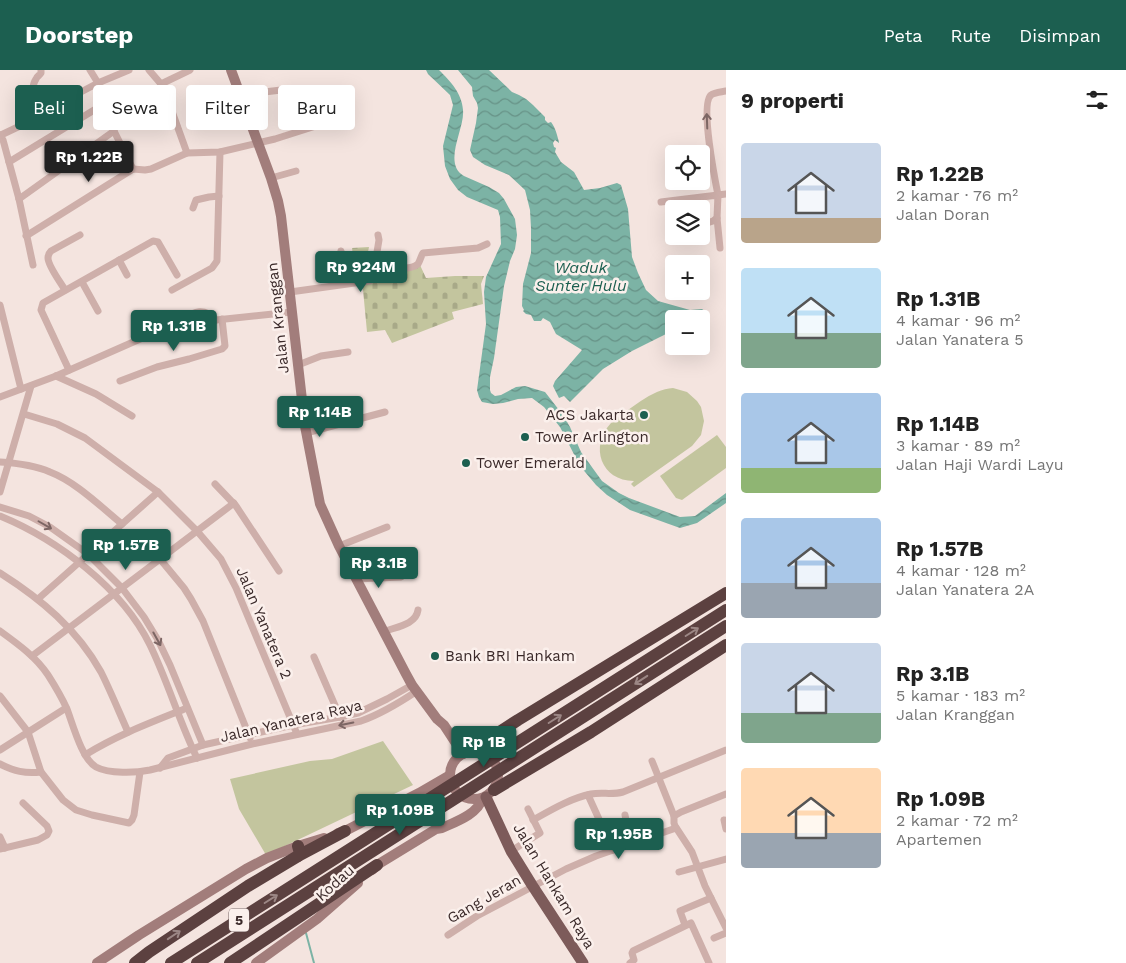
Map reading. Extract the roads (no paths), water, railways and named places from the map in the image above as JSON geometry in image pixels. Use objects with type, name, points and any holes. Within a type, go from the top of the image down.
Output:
[{"type":"highway","points":[[463,754],[726,593]]},
{"type":"highway","name":"5","points":[[171,963],[724,612]]},
{"type":"highway","name":"5","points":[[197,963],[726,626]]},
{"type":"highway","points":[[490,792],[591,732],[726,645]]},
{"type":"highway","points":[[518,720],[512,726],[509,734],[508,742],[511,750],[515,756],[526,762],[542,761]]},
{"type":"highway","points":[[135,963],[298,851],[346,831]]},
{"type":"highway","points":[[230,963],[378,865]]},
{"type":"main road","name":"Jalan Kranggan","points":[[231,70],[237,85]]},
{"type":"main road","name":"Jalan Kranggan","points":[[253,130],[278,200],[306,433],[320,504],[338,546],[414,688],[463,754]]},
{"type":"main road","name":"Jalan Kranggan","points":[[437,719],[440,728],[452,747],[463,754]]},
{"type":"main road","points":[[426,789],[446,768],[452,747]]},
{"type":"main road","points":[[482,752],[493,760],[498,768],[490,792],[470,800],[456,792],[451,784],[450,775],[452,765],[463,754],[482,752]]},
{"type":"main road","points":[[346,831],[450,775]]},
{"type":"main road","name":"Kodau","points":[[446,823],[476,809],[490,792]]},
{"type":"main road","name":"Jalan Hankam Raya","points":[[490,792],[511,851],[583,963]]},
{"type":"main road","name":"Kodau","points":[[256,963],[317,919],[378,865],[468,808],[470,800]]},
{"type":"main road","points":[[398,803],[406,805],[417,812],[424,823],[426,836]]},
{"type":"main road","points":[[97,963],[246,868],[267,858],[298,851]]},
{"type":"street","points":[[41,70],[42,73],[35,80],[33,95],[36,108],[40,113],[129,70]]},
{"type":"street","points":[[90,70],[98,84]]},
{"type":"street","points":[[149,70],[165,92],[187,153]]},
{"type":"street","points":[[161,84],[190,70]]},
{"type":"street","points":[[720,248],[717,218],[718,195],[707,129],[707,108],[709,96],[726,90]]},
{"type":"street","points":[[9,162],[98,107],[102,109],[132,169]]},
{"type":"street","points":[[15,128],[0,135],[19,199],[33,265]]},
{"type":"street","points":[[26,236],[132,169],[151,169],[187,153],[220,152],[303,130]]},
{"type":"street","points":[[19,199],[114,131]]},
{"type":"street","points":[[172,290],[212,268],[217,261],[220,152]]},
{"type":"street","points":[[270,178],[296,171]]},
{"type":"street","points":[[661,202],[726,194]]},
{"type":"street","points":[[193,208],[196,200],[219,196]]},
{"type":"street","points":[[710,222],[717,218]]},
{"type":"street","points":[[65,290],[50,264],[49,254],[80,235]]},
{"type":"street","points":[[378,235],[377,252],[382,264]]},
{"type":"street","points":[[69,370],[41,310],[43,303],[153,241],[158,242],[177,275]]},
{"type":"street","points":[[382,264],[407,268],[419,263],[423,253],[478,248],[487,244]]},
{"type":"street","points":[[341,251],[349,283]]},
{"type":"street","points":[[119,260],[127,275]]},
{"type":"street","points":[[290,292],[371,280],[382,264]]},
{"type":"street","points":[[82,282],[98,311]]},
{"type":"street","points":[[0,305],[21,389]]},
{"type":"street","points":[[0,397],[56,376],[201,311],[208,312],[219,319],[292,312]]},
{"type":"street","points":[[120,381],[157,367],[189,360],[222,349],[225,346],[219,319]]},
{"type":"street","points":[[298,365],[321,356],[348,352]]},
{"type":"street","points":[[56,376],[96,394],[132,416]]},
{"type":"street","points":[[0,492],[4,462],[24,414],[31,386]]},
{"type":"street","points":[[306,433],[384,412]]},
{"type":"street","name":"Jalan Yanatera 2","points":[[24,414],[57,424],[85,438],[158,492],[197,531],[221,559],[236,588],[297,734]]},
{"type":"street","points":[[4,462],[14,462],[48,471],[59,476],[122,524]]},
{"type":"street","points":[[215,484],[234,503],[278,571]]},
{"type":"street","points":[[38,599],[158,492]]},
{"type":"street","points":[[32,656],[234,503]]},
{"type":"street","name":"Jalan Yanatera Raya","points":[[0,507],[29,516],[50,527],[88,554],[122,588],[144,617],[158,640],[203,745]]},
{"type":"street","points":[[0,516],[38,534],[79,562],[114,594],[149,644],[176,712],[197,758]]},
{"type":"street","points":[[338,546],[387,527]]},
{"type":"street","points":[[160,559],[184,588],[202,620],[252,744]]},
{"type":"street","points":[[0,573],[38,599],[69,628],[87,650],[109,689],[128,732]]},
{"type":"street","points":[[356,579],[401,576]]},
{"type":"street","points":[[383,632],[412,622],[417,616],[418,610]]},
{"type":"street","points":[[0,631],[32,656],[49,676],[66,708],[85,755],[128,732],[187,708]]},
{"type":"street","points":[[314,657],[340,717]]},
{"type":"street","name":"Jalan Yanatera Raya","points":[[160,768],[168,758],[192,748],[249,734],[358,713],[414,688]]},
{"type":"street","name":"Jalan Yanatera Raya","points":[[85,755],[90,763],[102,770],[140,772],[160,768],[252,744],[361,721],[382,712],[414,688]]},
{"type":"street","points":[[0,696],[28,732],[40,772],[63,800],[76,810],[129,823],[134,816],[140,772]]},
{"type":"street","points":[[379,703],[382,712]]},
{"type":"street","points":[[0,750],[66,708]]},
{"type":"street","points":[[533,820],[562,804],[598,793],[617,794],[726,750]]},
{"type":"street","points":[[652,761],[674,816],[676,828],[692,852],[705,886],[726,928]]},
{"type":"street","points":[[0,764],[18,772],[40,772]]},
{"type":"street","points":[[674,816],[726,794]]},
{"type":"street","points":[[588,795],[613,850]]},
{"type":"street","points":[[0,838],[2,848],[38,840],[47,835],[46,826],[23,803]]},
{"type":"street","points":[[511,851],[540,834],[528,809]]},
{"type":"street","points":[[624,816],[631,844]]},
{"type":"street","points":[[724,820],[726,829]]},
{"type":"street","name":"Gang Jeran","points":[[448,935],[477,916],[555,874],[613,850],[676,828]]},
{"type":"street","points":[[679,872],[726,859]]},
{"type":"street","points":[[685,926],[680,910],[711,898]]},
{"type":"street","points":[[630,963],[634,960],[633,951],[690,923],[709,963]]},
{"type":"street","points":[[714,938],[726,933]]},
{"type":"water","points":[[426,70],[439,70],[458,93],[462,104],[463,118],[455,154],[455,163],[458,170],[464,176],[499,193],[515,219],[517,235],[515,249],[504,286],[490,377],[491,393],[495,396],[501,395],[516,387],[525,386],[545,392],[563,415],[581,452],[602,481],[629,498],[680,517],[695,516],[726,493],[726,503],[697,523],[680,528],[630,510],[607,495],[580,466],[560,427],[544,407],[532,398],[493,404],[482,402],[479,397],[477,390],[486,324],[484,292],[486,277],[501,244],[500,217],[498,210],[467,197],[458,190],[450,179],[445,166],[443,146],[453,105],[450,95]]},
{"type":"water","name":"Waduk Sunter Hulu","points":[[458,70],[489,70],[512,92],[533,105],[545,117],[548,123],[551,122],[559,142],[555,140],[553,143],[556,148],[555,152],[561,162],[574,172],[584,190],[617,183],[621,185],[628,209],[632,257],[646,290],[658,301],[690,310],[665,310],[665,334],[632,351],[603,369],[570,402],[564,396],[559,398],[553,386],[555,381],[582,350],[556,334],[550,322],[543,318],[541,321],[534,321],[531,315],[523,311],[523,284],[531,253],[530,210],[525,190],[509,175],[485,165],[473,157],[470,150],[478,108],[473,96],[472,87]]},
{"type":"waterway","points":[[306,933],[314,963]]},
{"type":"place","name":"ACS Jakarta","points":[[644,415]]},
{"type":"place","name":"Tower Arlington","points":[[525,437]]},
{"type":"place","name":"Tower Emerald","points":[[466,463]]},
{"type":"place","name":"Bank BRI Hankam","points":[[435,656]]}]
